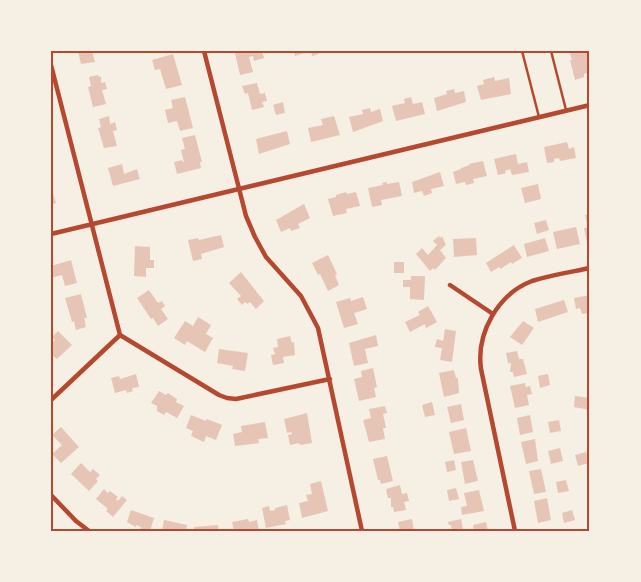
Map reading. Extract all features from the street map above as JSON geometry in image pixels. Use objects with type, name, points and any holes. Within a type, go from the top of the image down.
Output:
[{"type":"street","points":[[204,51],[246,216],[254,237],[266,256],[301,296],[314,319],[322,343],[362,531]]},
{"type":"street","points":[[51,65],[120,334],[219,395],[227,398],[236,399],[330,379]]},
{"type":"street","points":[[51,234],[590,105]]},
{"type":"street","points":[[515,531],[480,362],[480,350],[485,332],[493,314],[505,299],[527,284],[590,268]]},
{"type":"street","points":[[450,285],[493,314]]},
{"type":"street","points":[[51,400],[120,334]]},
{"type":"street","points":[[51,495],[76,521],[89,531]]},
{"type":"lane","points":[[522,51],[539,117]]},
{"type":"lane","points":[[551,51],[566,111]]},
{"type":"building","points":[[78,51],[92,51],[95,62],[81,64]]},
{"type":"building","points":[[262,51],[264,58],[254,61],[253,56],[249,57],[253,72],[240,75],[235,53]]},
{"type":"building","points":[[294,51],[305,51],[305,53],[295,56]]},
{"type":"building","points":[[311,51],[318,51],[319,54],[312,56]]},
{"type":"building","points":[[572,51],[590,51],[590,72],[584,74],[584,77],[575,80],[570,60],[572,60],[570,53]]},
{"type":"building","points":[[173,54],[182,85],[166,89],[160,69],[155,70],[152,60]]},
{"type":"building","points":[[98,75],[99,77],[101,76],[101,83],[105,82],[107,89],[102,90],[106,104],[93,107],[88,87],[91,86],[89,77]]},
{"type":"building","points":[[494,77],[495,81],[509,78],[511,94],[481,100],[477,86],[484,84],[483,80]]},
{"type":"building","points":[[257,83],[260,94],[265,93],[267,101],[262,102],[264,107],[252,110],[248,93],[245,94],[242,86]]},
{"type":"building","points":[[454,89],[455,93],[464,91],[466,102],[437,111],[434,98],[447,94],[446,91]]},
{"type":"building","points":[[185,97],[193,128],[180,131],[177,121],[168,123],[165,110],[173,108],[171,100]]},
{"type":"building","points":[[411,97],[413,104],[422,102],[425,114],[396,121],[392,106],[405,103],[404,99]]},
{"type":"building","points":[[283,102],[285,113],[276,115],[273,105]]},
{"type":"building","points":[[370,108],[371,112],[380,109],[383,121],[353,132],[349,117],[363,114],[362,110]]},
{"type":"building","points":[[109,116],[110,124],[115,122],[117,130],[113,131],[117,146],[104,148],[98,128],[101,127],[99,119]]},
{"type":"building","points":[[334,116],[340,135],[311,142],[308,128],[323,125],[321,119]]},
{"type":"building","points":[[287,131],[290,144],[259,154],[256,139]]},
{"type":"building","points":[[195,135],[202,162],[200,162],[201,168],[177,174],[174,162],[182,160],[184,162],[181,150],[185,149],[182,138]]},
{"type":"building","points":[[567,142],[569,149],[574,147],[576,158],[560,161],[559,158],[554,159],[554,162],[547,163],[544,147]]},
{"type":"building","points":[[516,154],[518,164],[527,162],[529,172],[512,175],[510,169],[505,171],[506,173],[498,175],[494,159]]},
{"type":"building","points":[[483,161],[487,176],[473,179],[474,183],[466,185],[465,182],[456,184],[453,172],[469,164]]},
{"type":"building","points":[[122,164],[124,174],[137,169],[140,179],[113,186],[108,168]]},
{"type":"building","points":[[440,172],[444,186],[431,189],[432,193],[424,196],[422,191],[414,193],[412,182]]},
{"type":"building","points":[[387,182],[387,184],[399,182],[402,196],[381,200],[382,205],[372,207],[368,188],[383,185],[382,183]]},
{"type":"building","points":[[538,184],[541,199],[525,203],[521,188]]},
{"type":"building","points":[[51,187],[56,203],[51,204]]},
{"type":"building","points":[[346,192],[347,194],[356,192],[360,206],[346,209],[347,213],[333,216],[328,199]]},
{"type":"building","points":[[304,204],[310,218],[298,224],[300,228],[291,231],[290,228],[281,232],[276,220]]},
{"type":"building","points":[[590,214],[590,223],[587,224],[585,215]]},
{"type":"building","points":[[546,220],[549,230],[537,234],[534,223]]},
{"type":"building","points":[[576,227],[580,244],[557,249],[553,232]]},
{"type":"building","points":[[590,227],[590,242],[587,243],[584,228]]},
{"type":"building","points":[[221,235],[224,247],[201,254],[202,259],[193,261],[188,240],[198,238],[199,240]]},
{"type":"building","points":[[439,236],[440,238],[442,236],[446,245],[440,250],[446,258],[435,270],[433,268],[430,271],[416,254],[422,248],[428,255],[437,245],[433,241]]},
{"type":"building","points":[[476,238],[477,255],[454,257],[453,239]]},
{"type":"building","points":[[545,238],[549,251],[527,257],[524,244]]},
{"type":"building","points":[[514,245],[522,258],[491,272],[486,263]]},
{"type":"building","points":[[135,246],[150,247],[150,260],[154,260],[154,268],[146,268],[146,277],[134,276]]},
{"type":"building","points":[[328,255],[337,274],[335,275],[339,285],[328,291],[312,263]]},
{"type":"building","points":[[71,260],[77,283],[65,286],[62,275],[51,278],[51,266]]},
{"type":"building","points":[[394,262],[404,262],[404,273],[394,273]]},
{"type":"building","points":[[241,272],[264,301],[256,309],[250,302],[247,304],[245,302],[242,305],[237,299],[241,296],[229,283]]},
{"type":"building","points":[[411,276],[425,276],[424,300],[410,299],[410,287],[403,287],[403,280],[411,280]]},
{"type":"building","points":[[149,290],[158,303],[162,301],[165,306],[161,309],[168,319],[158,326],[137,298]]},
{"type":"building","points":[[81,294],[87,318],[84,318],[86,327],[76,330],[65,298]]},
{"type":"building","points":[[590,295],[590,313],[582,314],[580,308],[576,309],[574,298]]},
{"type":"building","points":[[363,297],[367,309],[354,313],[358,324],[344,328],[336,302],[350,298],[351,301]]},
{"type":"building","points":[[564,300],[568,312],[538,322],[535,309]]},
{"type":"building","points":[[428,306],[437,322],[426,328],[425,324],[410,332],[405,322],[420,315],[418,312]]},
{"type":"building","points":[[198,317],[211,325],[206,334],[213,338],[205,352],[187,341],[185,345],[174,338],[185,321],[193,326]]},
{"type":"building","points":[[523,321],[534,328],[522,345],[510,337]]},
{"type":"building","points":[[445,329],[456,331],[452,362],[440,360],[442,348],[435,347],[437,339],[443,341]]},
{"type":"building","points":[[58,331],[72,345],[57,359],[51,354],[51,344],[55,340],[52,337]]},
{"type":"building","points":[[376,335],[378,346],[365,349],[368,363],[354,366],[349,343]]},
{"type":"building","points":[[290,336],[292,343],[294,342],[295,355],[283,357],[284,363],[273,365],[271,355],[275,354],[273,348],[278,347],[277,339]]},
{"type":"building","points":[[219,349],[248,353],[245,371],[232,369],[233,366],[217,363]]},
{"type":"building","points":[[517,351],[519,359],[523,359],[527,374],[514,377],[513,372],[510,372],[511,363],[508,363],[506,353]]},
{"type":"building","points":[[373,368],[377,387],[374,388],[376,397],[359,401],[354,379],[362,377],[361,371]]},
{"type":"building","points":[[454,370],[456,378],[458,378],[459,393],[444,397],[439,373]]},
{"type":"building","points":[[136,374],[139,387],[132,388],[133,391],[127,393],[126,390],[115,393],[111,378],[119,376],[120,379]]},
{"type":"building","points":[[548,374],[550,385],[540,388],[538,376]]},
{"type":"building","points":[[525,383],[526,387],[530,386],[532,394],[527,395],[529,405],[515,408],[510,386]]},
{"type":"building","points":[[159,391],[166,395],[168,393],[177,399],[176,402],[184,406],[177,418],[166,412],[164,415],[157,411],[157,406],[151,403]]},
{"type":"building","points":[[575,396],[590,398],[590,410],[574,407]]},
{"type":"building","points":[[432,402],[435,415],[425,417],[422,405]]},
{"type":"building","points":[[461,404],[464,420],[451,423],[447,407]]},
{"type":"building","points":[[385,406],[387,413],[383,414],[386,428],[383,428],[385,439],[369,442],[363,420],[371,418],[369,409]]},
{"type":"building","points":[[307,413],[312,443],[290,445],[288,435],[292,434],[291,432],[287,433],[284,419]]},
{"type":"building","points":[[191,415],[222,425],[216,440],[206,436],[204,442],[191,436],[193,431],[186,428]]},
{"type":"building","points":[[530,415],[533,432],[520,435],[517,418]]},
{"type":"building","points":[[559,420],[561,431],[550,433],[548,422]]},
{"type":"building","points":[[265,422],[268,438],[258,439],[259,443],[235,446],[233,434],[242,432],[241,426]]},
{"type":"building","points":[[61,427],[79,447],[61,463],[52,454],[62,445],[52,435]]},
{"type":"building","points":[[466,428],[471,451],[454,454],[449,432]]},
{"type":"building","points":[[535,439],[538,461],[526,464],[521,442]]},
{"type":"building","points":[[560,448],[563,461],[551,464],[548,451]]},
{"type":"building","points":[[586,452],[589,463],[578,466],[575,455]]},
{"type":"building","points":[[387,456],[393,481],[381,484],[380,480],[378,480],[373,459]]},
{"type":"building","points":[[454,460],[456,470],[447,472],[445,462]]},
{"type":"building","points":[[473,460],[478,481],[465,484],[461,462]]},
{"type":"building","points":[[81,463],[90,472],[93,469],[100,475],[96,479],[98,481],[89,491],[71,474]]},
{"type":"building","points":[[541,469],[546,492],[534,494],[529,471]]},
{"type":"building","points":[[566,480],[569,491],[558,493],[556,482]]},
{"type":"building","points":[[321,481],[328,511],[302,518],[299,503],[308,501],[306,495],[312,494],[310,484]]},
{"type":"building","points":[[400,485],[402,494],[407,493],[409,501],[404,502],[406,510],[394,512],[393,507],[391,507],[391,498],[388,498],[386,489]]},
{"type":"building","points":[[456,488],[459,499],[449,501],[447,490]]},
{"type":"building","points":[[104,489],[118,497],[116,499],[118,501],[122,496],[127,500],[113,517],[106,511],[108,509],[96,499]]},
{"type":"building","points":[[479,490],[484,511],[462,515],[461,507],[467,506],[464,493]]},
{"type":"building","points":[[547,498],[551,520],[538,523],[534,501]]},
{"type":"building","points":[[287,505],[290,520],[285,521],[286,524],[266,528],[262,508],[269,506],[270,511]]},
{"type":"building","points":[[131,510],[154,518],[150,531],[140,530],[141,527],[136,525],[136,527],[127,522]]},
{"type":"building","points":[[572,510],[575,520],[564,523],[562,513]]},
{"type":"building","points":[[248,519],[249,522],[257,520],[259,531],[234,531],[232,522]]},
{"type":"building","points":[[412,519],[414,531],[400,531],[398,522]]},
{"type":"building","points":[[461,519],[463,529],[452,531],[451,525],[448,522]]},
{"type":"building","points":[[164,520],[187,525],[186,531],[162,531]]},
{"type":"building","points":[[486,522],[488,531],[474,531],[473,525]]},
{"type":"building","points":[[218,525],[218,531],[194,531],[194,527]]}]
